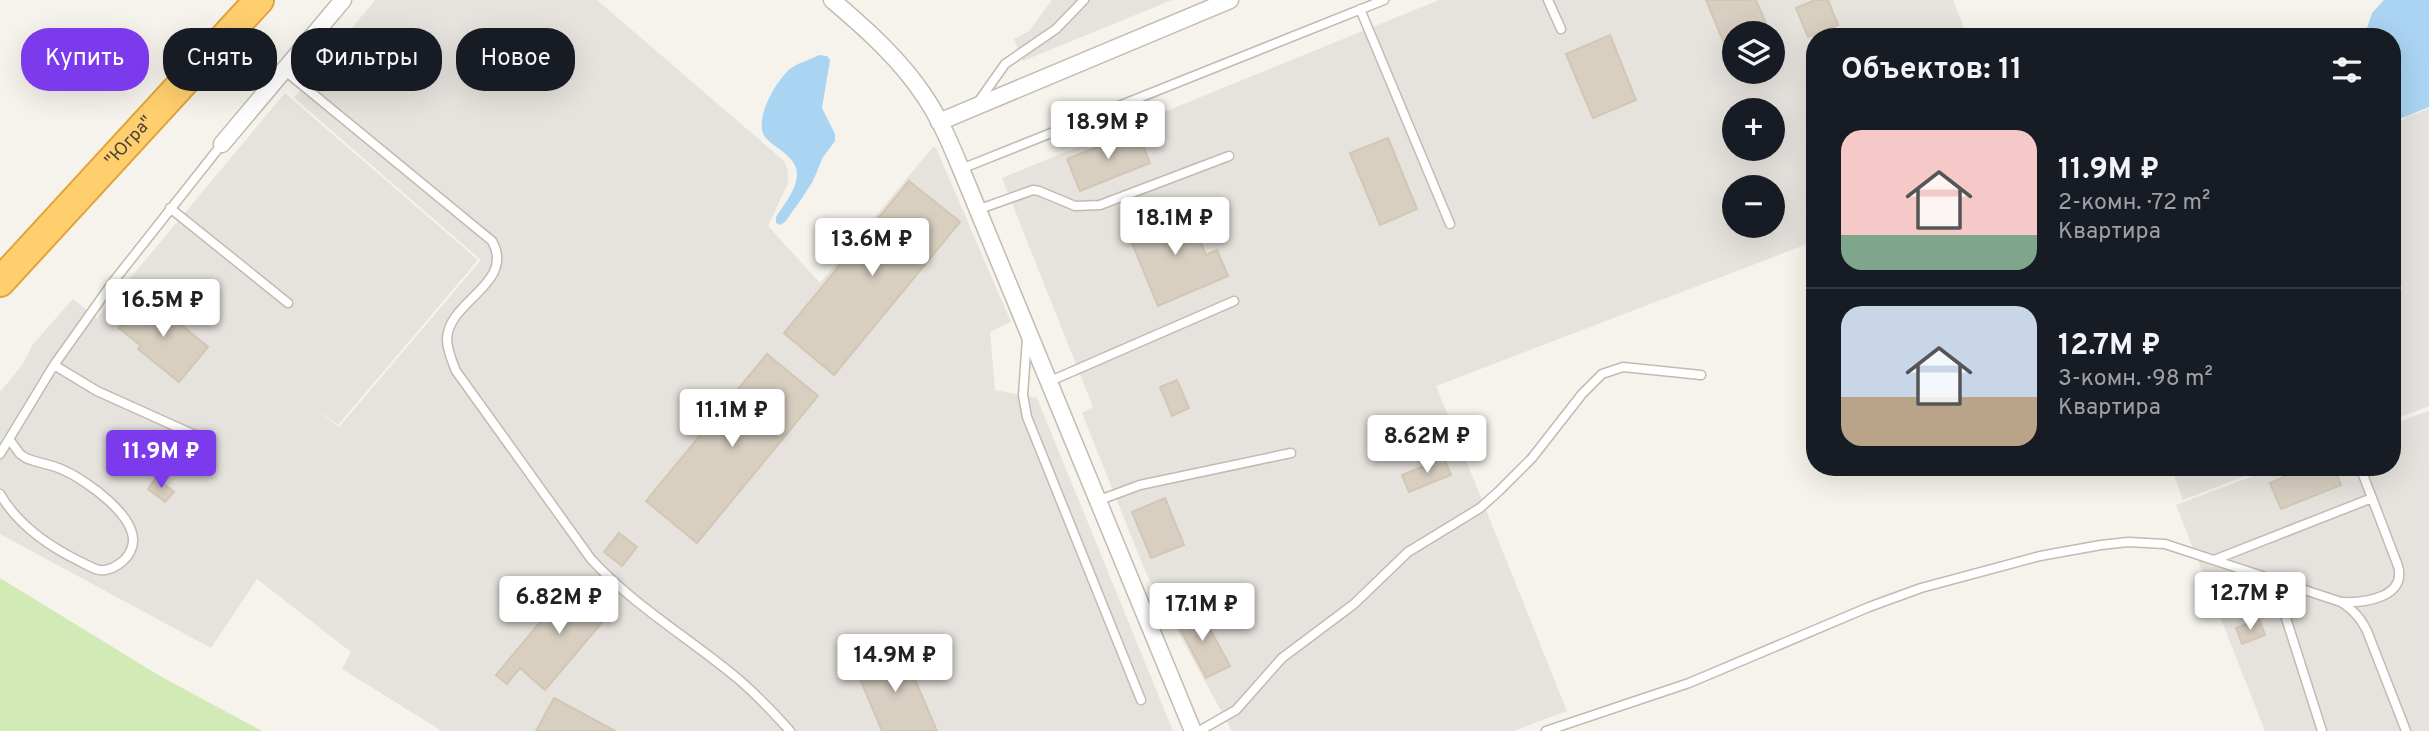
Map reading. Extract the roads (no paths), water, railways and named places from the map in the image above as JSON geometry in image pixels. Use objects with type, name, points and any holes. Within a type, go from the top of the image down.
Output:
[{"type":"highway","name":"\"Югра\"","points":[[0,282],[259,0]]},
{"type":"street","points":[[222,144],[343,0]]},
{"type":"street","points":[[832,0],[895,59],[926,97],[939,122],[961,169],[1193,731]]},
{"type":"street","points":[[939,122],[1230,0]]},
{"type":"lane","points":[[974,107],[1005,64],[1056,29],[1084,0]]},
{"type":"lane","points":[[961,169],[1384,0]]},
{"type":"lane","points":[[1548,0],[1561,29]]},
{"type":"lane","points":[[1360,9],[1450,223]]},
{"type":"lane","points":[[284,70],[492,241],[498,251],[498,263],[493,275],[454,320],[447,337],[456,371],[603,572],[736,677],[767,705],[790,731]]},
{"type":"lane","points":[[0,454],[54,365],[113,282],[222,144]]},
{"type":"lane","points":[[977,210],[1033,190],[1075,206],[1100,205],[1229,156]]},
{"type":"lane","points":[[170,208],[288,303]]},
{"type":"lane","points":[[1048,382],[1234,301]]},
{"type":"lane","points":[[1028,332],[1023,395],[1027,417],[1141,700]]},
{"type":"lane","points":[[54,365],[97,391],[208,441]]},
{"type":"lane","points":[[1199,731],[1236,710],[1282,658],[1354,604],[1400,559],[1479,508],[1499,491],[1532,458],[1582,394],[1602,374],[1623,367],[1701,375]]},
{"type":"lane","points":[[0,494],[33,532],[53,548],[92,568],[103,571],[114,567],[131,552],[133,531],[127,519],[115,507],[72,474],[26,458],[9,439]]},
{"type":"lane","points":[[1097,501],[1140,485],[1291,453]]},
{"type":"lane","points":[[1546,731],[1689,683],[1869,607],[1921,588],[2040,556],[2101,545],[2151,542],[2179,548],[2341,602],[2370,601],[2393,589],[2400,574],[2363,476]]},
{"type":"lane","points":[[2214,560],[2372,498]]},
{"type":"lane","points":[[2259,576],[2273,593],[2285,615],[2322,731]]},
{"type":"lane","points":[[2341,602],[2359,617],[2367,631],[2406,731]]},
{"type":"water","points":[[2384,0],[2429,0],[2429,107],[2401,118],[2401,28],[2367,28],[2372,13]]},
{"type":"water","points":[[819,55],[827,56],[830,60],[822,108],[835,134],[835,141],[823,157],[802,198],[780,225],[776,223],[776,217],[794,188],[797,174],[790,158],[765,137],[762,130],[764,111],[784,75],[796,65]]}]
